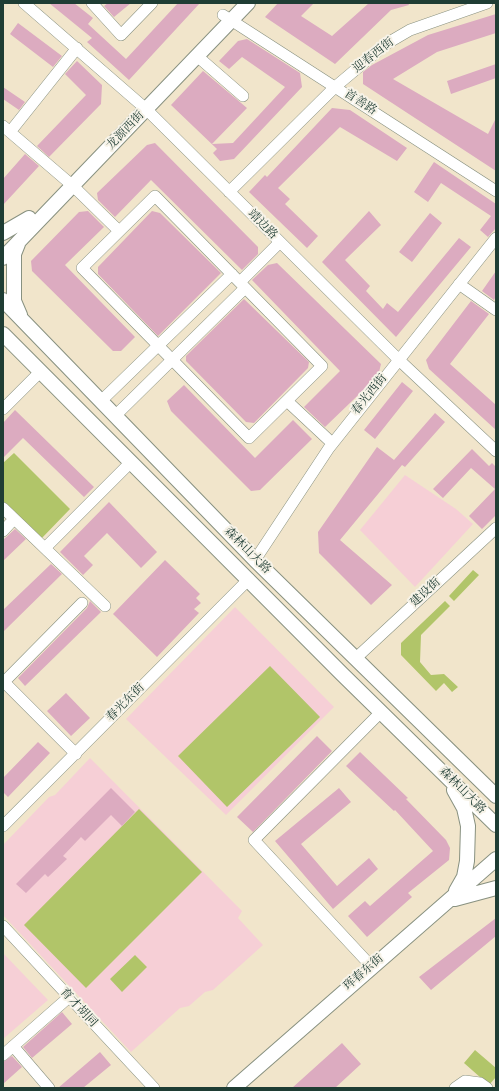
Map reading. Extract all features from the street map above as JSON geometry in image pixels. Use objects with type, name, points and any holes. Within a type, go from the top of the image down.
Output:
[{"type":"main road","name":"龙源西街","points":[[143,106],[197,56],[227,18],[235,3]]},
{"type":"main road","name":"龙源西街","points":[[3,258],[20,241],[69,183],[227,18],[248,3]]},
{"type":"main road","name":"龙源西街","points":[[3,245],[29,218],[69,183]]},
{"type":"main road","points":[[3,233],[29,218]]},
{"type":"main road","points":[[20,241],[14,254],[14,301],[23,320]]},
{"type":"main road","name":"森林山大路","points":[[3,300],[255,560],[496,796]]},
{"type":"main road","name":"森林山大路","points":[[4,337],[496,825]]},
{"type":"main road","points":[[24,356],[42,340]]},
{"type":"main road","points":[[459,761],[496,786]]},
{"type":"main road","points":[[444,773],[464,808],[468,826],[467,861],[464,877],[450,900]]},
{"type":"main road","name":"珲春东街","points":[[234,1088],[496,859]]},
{"type":"main road","points":[[450,900],[496,888]]},
{"type":"street","name":"靖边路","points":[[24,3],[143,106],[398,360],[496,451]]},
{"type":"street","points":[[95,4],[121,35],[152,3]]},
{"type":"street","name":"迎春西街","points":[[230,192],[335,87],[386,44],[410,30],[487,3]]},
{"type":"street","name":"首善路","points":[[227,18],[496,191]]},
{"type":"street","points":[[77,48],[7,129],[69,183],[119,231]]},
{"type":"street","points":[[197,56],[243,96]]},
{"type":"street","points":[[155,196],[322,366],[249,438],[82,268],[119,231],[155,196]]},
{"type":"street","name":"春光西街","points":[[255,560],[332,443],[496,238]]},
{"type":"street","points":[[102,401],[158,346],[239,281],[280,242]]},
{"type":"street","points":[[116,415],[172,360],[239,281]]},
{"type":"street","points":[[459,284],[496,310]]},
{"type":"street","points":[[3,409],[40,372]]},
{"type":"street","points":[[287,401],[332,443]]},
{"type":"street","points":[[45,548],[131,462]]},
{"type":"street","points":[[3,508],[105,606]]},
{"type":"street","points":[[3,531],[14,519]]},
{"type":"street","name":"建设街","points":[[356,658],[496,528]]},
{"type":"street","name":"春光东街","points":[[3,826],[249,580]]},
{"type":"street","points":[[76,754],[4,682],[82,603]]},
{"type":"street","points":[[372,966],[254,840],[381,712]]},
{"type":"street","name":"育才胡同","points":[[3,926],[68,998],[154,1088]]},
{"type":"street","points":[[3,1055],[68,998]]},
{"type":"street","points":[[13,1046],[49,1088]]},
{"type":"street","points":[[455,1088],[465,1081],[480,1083],[487,1088]]},
{"type":"shaded area","points":[[405,475],[456,509],[473,524],[415,587],[360,530]]},
{"type":"shaded area","points":[[235,607],[334,707],[226,815],[126,719]]},
{"type":"shaded area","points":[[90,758],[242,911],[238,918],[263,945],[213,990],[205,992],[189,1006],[180,1008],[131,1052],[3,915],[3,845],[49,797],[55,795]]},
{"type":"shaded area","points":[[3,953],[48,1000],[3,1039]]},
{"type":"green space","points":[[14,453],[70,509],[41,539],[3,501],[3,463]]},
{"type":"green space","points":[[473,570],[479,575],[454,601],[449,596]]},
{"type":"green space","points":[[445,601],[450,606],[421,635],[420,662],[431,675],[444,674],[458,687],[452,692],[444,683],[436,691],[401,655],[401,643]]},
{"type":"green space","points":[[270,666],[320,717],[227,807],[178,756]]},
{"type":"green space","points":[[139,809],[202,872],[86,988],[24,925]]},
{"type":"green space","points":[[135,955],[147,967],[122,992],[110,979]]},
{"type":"green space","points":[[475,1050],[496,1068],[496,1077],[489,1085],[464,1063]]},
{"type":"building","points":[[49,3],[74,3],[93,18],[88,24],[126,59],[178,3],[200,3],[129,80],[87,42],[92,38]]},
{"type":"building","points":[[108,3],[131,3],[114,17],[104,6]]},
{"type":"building","points":[[278,3],[314,3],[301,16],[332,36],[369,3],[408,3],[409,5],[391,10],[335,64],[265,17]]},
{"type":"building","points":[[496,14],[496,33],[437,52],[393,79],[488,134],[496,118],[496,171],[363,84],[363,72],[372,65],[428,35]]},
{"type":"building","points":[[18,23],[62,56],[53,67],[10,34]]},
{"type":"building","points":[[247,39],[300,73],[302,87],[234,159],[220,161],[213,153],[217,149],[171,105],[203,71],[247,108],[212,144],[233,143],[285,87],[242,57],[229,69],[219,61],[238,41]]},
{"type":"building","points":[[77,61],[102,85],[101,104],[49,157],[37,146],[86,95],[65,74]]},
{"type":"building","points":[[496,64],[496,78],[451,94],[447,81]]},
{"type":"building","points":[[3,87],[25,102],[19,110],[3,99]]},
{"type":"building","points":[[332,108],[350,110],[407,148],[397,161],[340,127],[278,188],[290,199],[285,204],[318,236],[307,248],[249,192],[265,175],[267,177]]},
{"type":"building","points":[[155,143],[258,247],[258,254],[242,270],[151,180],[115,217],[98,200],[97,193],[147,145]]},
{"type":"building","points":[[25,154],[39,166],[3,205],[3,179]]},
{"type":"building","points":[[434,162],[496,204],[496,228],[488,237],[480,230],[491,216],[441,183],[428,202],[414,192]]},
{"type":"building","points":[[88,211],[104,227],[65,265],[135,337],[121,351],[113,351],[32,271],[31,261],[79,212]]},
{"type":"building","points":[[152,211],[160,213],[221,273],[158,336],[98,274],[98,267]]},
{"type":"building","points":[[369,211],[381,225],[345,260],[370,286],[366,291],[383,309],[387,303],[398,312],[459,238],[471,247],[396,337],[322,262]]},
{"type":"building","points":[[430,213],[442,223],[412,262],[399,252]]},
{"type":"building","points":[[277,263],[381,364],[378,376],[325,427],[304,407],[340,371],[252,280],[268,265]]},
{"type":"building","points":[[496,271],[496,296],[494,300],[482,291]]},
{"type":"building","points":[[244,299],[309,362],[308,368],[254,423],[246,422],[186,361],[186,356]]},
{"type":"building","points":[[471,301],[489,314],[450,364],[496,405],[496,430],[429,369],[426,360]]},
{"type":"building","points":[[402,382],[413,391],[375,439],[364,430]]},
{"type":"building","points":[[184,385],[255,458],[293,420],[312,439],[260,490],[251,491],[171,411],[167,401]]},
{"type":"building","points":[[15,410],[94,487],[84,497],[23,438],[3,458],[3,423]]},
{"type":"building","points":[[435,413],[445,422],[405,467],[402,465],[340,540],[392,585],[371,605],[319,553],[318,532],[377,447],[394,460]]},
{"type":"building","points":[[472,449],[489,466],[492,463],[496,467],[496,515],[482,529],[469,516],[495,489],[471,468],[443,498],[433,489]]},
{"type":"building","points":[[109,502],[157,552],[141,568],[107,533],[84,556],[93,565],[83,575],[60,552]]},
{"type":"building","points":[[15,529],[26,539],[3,561],[3,540]]},
{"type":"building","points":[[165,560],[200,594],[196,598],[201,603],[194,609],[199,613],[157,657],[113,614]]},
{"type":"building","points":[[51,564],[62,574],[3,632],[3,610]]},
{"type":"building","points":[[90,601],[101,612],[25,686],[18,678],[87,608]]},
{"type":"building","points":[[66,693],[90,718],[71,736],[47,711]]},
{"type":"building","points":[[317,736],[332,751],[253,832],[237,817]]},
{"type":"building","points":[[38,742],[50,753],[8,797],[3,792],[3,778]]},
{"type":"building","points":[[360,752],[408,798],[406,799],[446,840],[450,848],[449,860],[408,893],[412,897],[367,937],[348,916],[365,901],[370,906],[433,851],[395,810],[394,811],[346,766]]},
{"type":"building","points":[[111,788],[135,812],[122,826],[111,815],[85,841],[81,837],[63,856],[67,859],[48,877],[45,874],[26,893],[16,884]]},
{"type":"building","points":[[339,788],[351,802],[301,844],[337,886],[369,858],[378,869],[333,909],[275,841]]},
{"type":"building","points":[[496,918],[496,936],[431,990],[419,977]]},
{"type":"building","points":[[62,1012],[72,1024],[32,1058],[23,1047]]},
{"type":"building","points":[[342,1043],[361,1064],[335,1088],[292,1088]]},
{"type":"building","points":[[100,1052],[111,1065],[83,1088],[58,1088]]},
{"type":"building","points":[[12,1056],[22,1067],[3,1084],[3,1062]]}]
